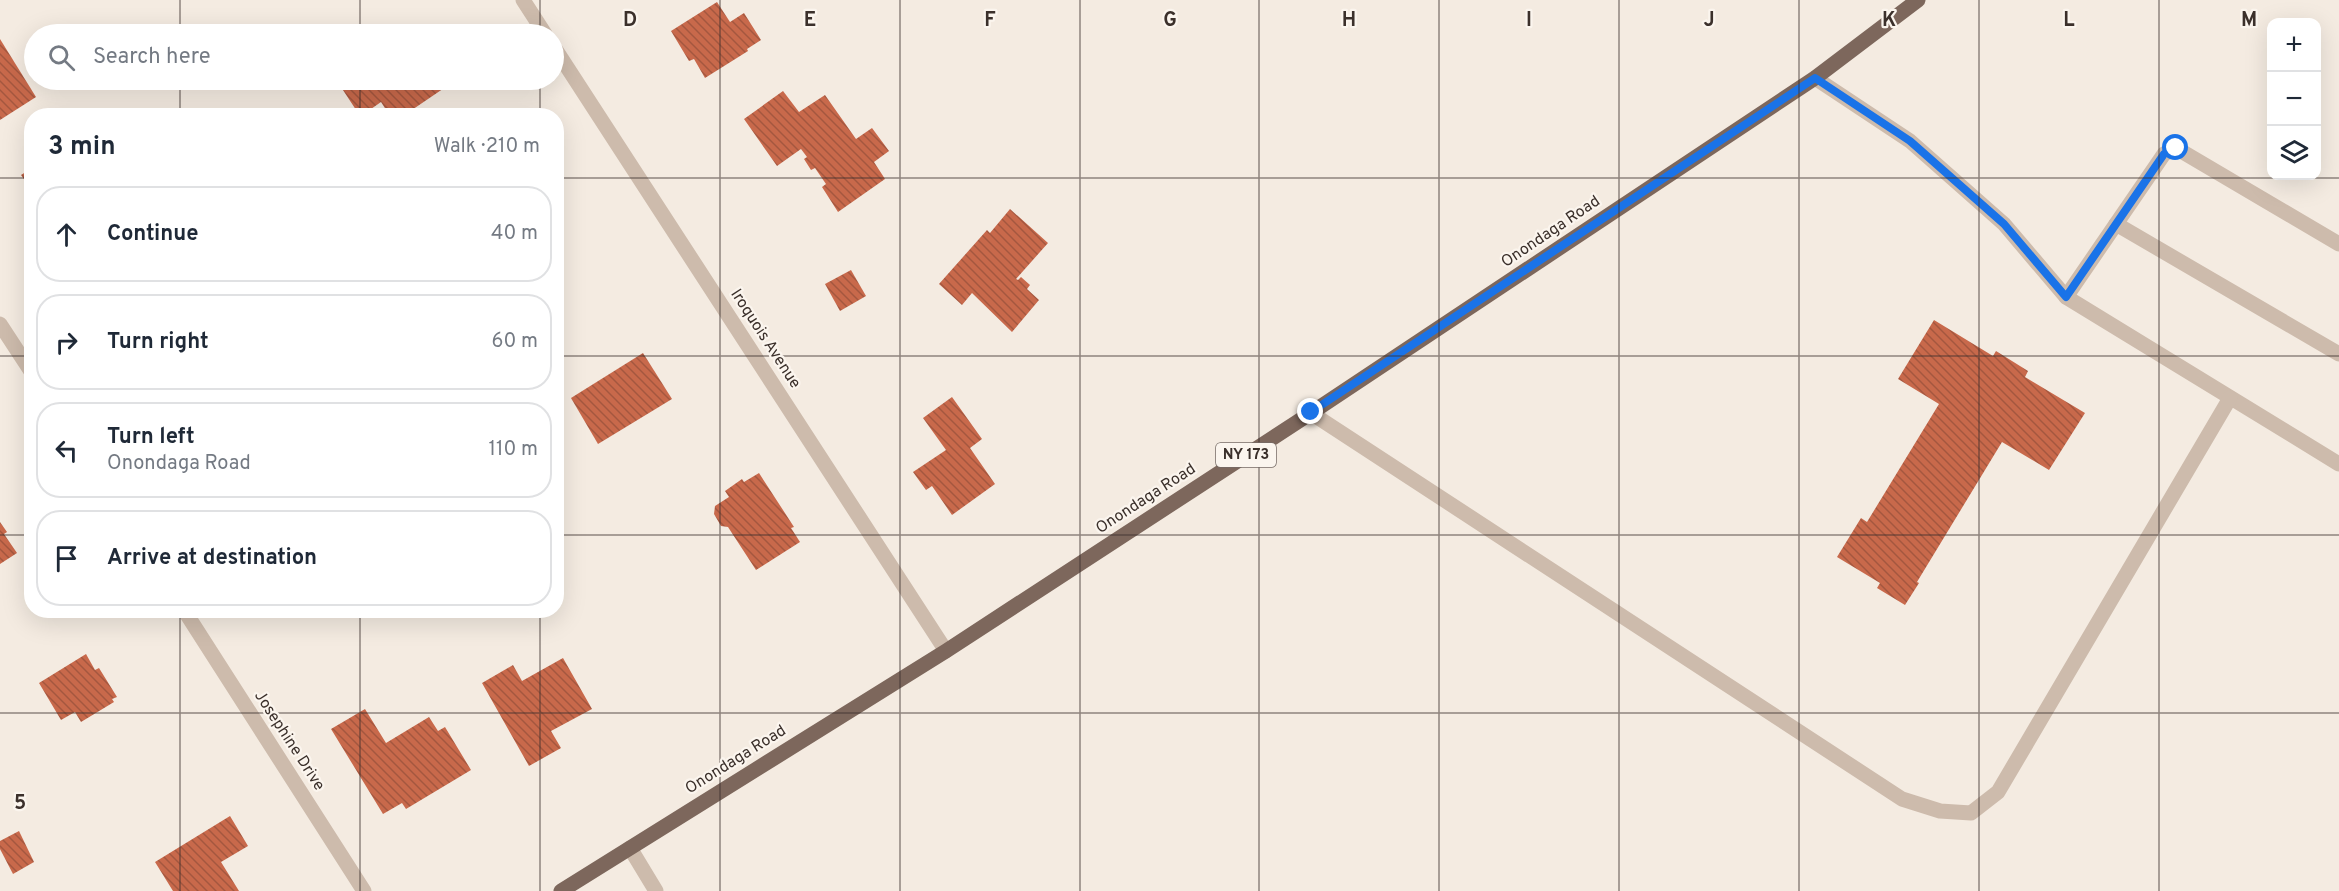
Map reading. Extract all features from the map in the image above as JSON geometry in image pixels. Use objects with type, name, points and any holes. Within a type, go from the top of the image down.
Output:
[{"type":"main road","name":"Onondaga Road","points":[[561,891],[946,651],[1311,412],[1815,78],[1918,0]]},
{"type":"street","points":[[523,0],[539,24]]},
{"type":"street","name":"Iroquois Avenue","points":[[564,62],[946,651]]},
{"type":"street","points":[[1815,78],[1910,141],[2004,224],[2066,297],[2339,464]]},
{"type":"street","points":[[2066,297],[2164,154],[2176,148],[2339,244]]},
{"type":"street","points":[[2116,224],[2339,354]]},
{"type":"street","points":[[0,324],[24,361]]},
{"type":"street","points":[[1311,412],[1902,799],[1940,810],[1971,813],[1998,792],[2230,398]]},
{"type":"street","name":"Josephine Drive","points":[[189,618],[364,891]]},
{"type":"street","points":[[630,848],[656,891]]},
{"type":"building","points":[[717,2],[730,22],[744,13],[761,40],[747,49],[748,51],[705,78],[694,59],[689,61],[671,31]]},
{"type":"building","points":[[0,39],[24,78],[24,90],[32,90],[36,97],[0,120]]},
{"type":"building","points":[[343,90],[441,90],[415,108],[385,108],[381,102],[372,108],[355,108]]},
{"type":"building","points":[[783,91],[799,112],[825,95],[856,139],[872,128],[889,151],[874,162],[885,179],[838,212],[822,187],[826,184],[815,168],[811,170],[804,159],[807,157],[801,149],[777,166],[744,119]]},
{"type":"building","points":[[1010,209],[1048,243],[1016,279],[1021,277],[1030,285],[1027,289],[1039,300],[1012,332],[972,293],[962,305],[939,284],[987,230],[990,233]]},
{"type":"building","points":[[851,270],[866,296],[840,311],[825,284]]},
{"type":"building","points":[[1934,320],[1993,356],[1996,351],[2028,371],[2025,377],[2085,413],[2049,470],[2002,442],[1905,605],[1877,588],[1880,583],[1837,557],[1861,518],[1867,522],[1939,404],[1898,379]]},
{"type":"building","points":[[643,353],[672,399],[598,444],[571,398]]},
{"type":"building","points":[[952,397],[982,439],[970,448],[995,484],[952,515],[932,486],[926,490],[913,472],[946,450],[923,418]]},
{"type":"building","points":[[759,473],[794,527],[791,528],[800,542],[756,570],[728,527],[721,526],[714,514],[715,506],[729,497],[725,491],[742,479],[744,482]]},
{"type":"building","points":[[0,522],[7,532],[4,534],[17,553],[0,564]]},
{"type":"building","points":[[86,654],[95,670],[99,668],[117,697],[112,699],[114,702],[81,722],[75,712],[61,720],[39,683]]},
{"type":"building","points":[[563,658],[592,709],[551,731],[561,748],[529,766],[482,683],[513,665],[522,681]]},
{"type":"building","points":[[365,709],[386,743],[429,717],[438,731],[445,727],[471,770],[406,809],[402,803],[383,814],[331,729]]},
{"type":"building","points":[[230,816],[248,846],[221,862],[239,891],[173,891],[155,862]]},
{"type":"building","points":[[19,831],[34,862],[13,874],[0,849],[0,841]]},
{"type":"route","points":[[1311,412],[1815,78],[1910,141],[2004,224],[2066,297],[2164,154],[2176,148]]}]
